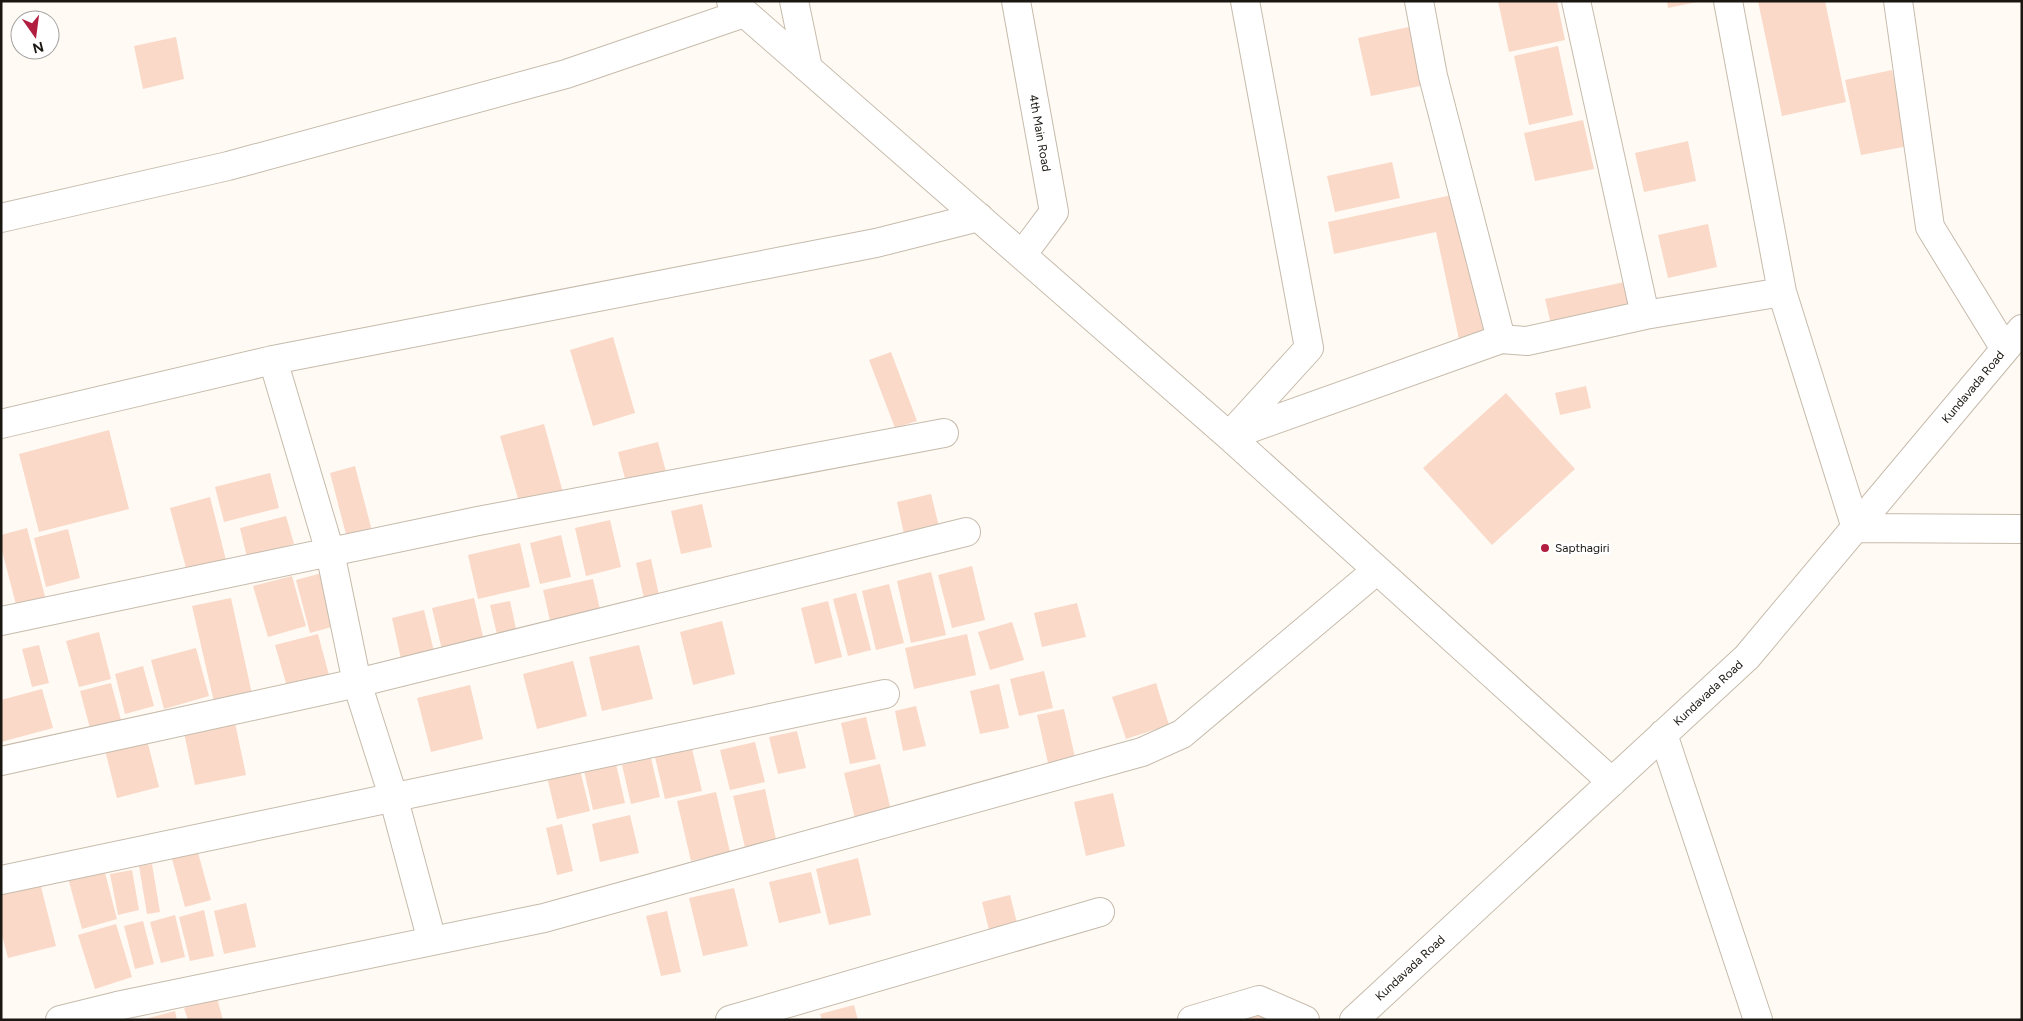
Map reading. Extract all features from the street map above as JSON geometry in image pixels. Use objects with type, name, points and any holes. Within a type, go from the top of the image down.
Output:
[{"type":"street","points":[[794,1],[808,68]]},
{"type":"street","name":"4th Main Road","points":[[1016,1],[1054,212],[1022,255]]},
{"type":"street","points":[[1229,436],[1309,348],[1246,1]]},
{"type":"street","points":[[1419,1],[1433,76],[1501,339]]},
{"type":"street","points":[[1576,1],[1645,315]]},
{"type":"street","points":[[1728,1],[1782,292],[1856,528],[2022,529]]},
{"type":"street","points":[[1898,1],[1930,227],[2013,339]]},
{"type":"street","points":[[1,218],[228,166],[566,74],[738,7],[1229,436],[1612,782]]},
{"type":"street","points":[[1,424],[273,360],[876,243],[979,217]]},
{"type":"street","points":[[1229,436],[1501,339],[1527,342],[1645,315],[1782,292]]},
{"type":"street","name":"Kundavada Road","points":[[1354,1020],[1747,658],[2013,339]]},
{"type":"street","points":[[273,360],[330,552],[357,683],[393,796],[432,941]]},
{"type":"street","points":[[1,621],[488,519],[944,434]]},
{"type":"street","points":[[1,761],[357,683],[966,532]]},
{"type":"street","points":[[60,1020],[117,1006],[544,918],[1142,752],[1182,734],[1378,570]]},
{"type":"street","points":[[1,880],[885,694]]},
{"type":"street","points":[[1663,734],[1758,1020]]},
{"type":"street","points":[[730,1020],[1100,912]]},
{"type":"street","points":[[1192,1020],[1259,1000],[1305,1020]]},
{"type":"building","points":[[1498,1],[1557,1],[1565,40],[1509,52]]},
{"type":"building","points":[[1667,1],[1697,1],[1697,2],[1668,8]]},
{"type":"building","points":[[1758,1],[1825,1],[1846,102],[1782,116]]},
{"type":"building","points":[[1418,25],[1430,84],[1371,96],[1358,38]]},
{"type":"building","points":[[176,37],[184,79],[143,89],[134,46]]},
{"type":"building","points":[[1558,46],[1573,115],[1529,125],[1514,56]]},
{"type":"building","points":[[1892,70],[1908,146],[1861,155],[1845,80]]},
{"type":"building","points":[[1583,120],[1594,169],[1535,181],[1524,133]]},
{"type":"building","points":[[1688,141],[1696,181],[1644,192],[1635,153]]},
{"type":"building","points":[[1392,162],[1400,198],[1335,212],[1327,176]]},
{"type":"building","points":[[1461,193],[1495,351],[1463,358],[1436,232],[1334,254],[1328,222]]},
{"type":"building","points":[[1708,224],[1717,267],[1668,278],[1658,235]]},
{"type":"building","points":[[1634,280],[1643,322],[1555,341],[1545,299]]},
{"type":"building","points":[[613,337],[635,413],[593,426],[570,350]]},
{"type":"building","points":[[891,352],[917,421],[895,428],[869,360]]},
{"type":"building","points":[[1586,386],[1591,408],[1560,415],[1555,393]]},
{"type":"building","points":[[1506,393],[1575,469],[1492,545],[1423,468]]},
{"type":"building","points":[[544,424],[565,500],[522,512],[500,436]]},
{"type":"building","points":[[109,430],[129,509],[39,532],[19,454]]},
{"type":"building","points":[[658,442],[668,479],[628,490],[618,452]]},
{"type":"building","points":[[355,466],[373,535],[348,542],[330,473]]},
{"type":"building","points":[[270,473],[279,508],[224,522],[215,487]]},
{"type":"building","points":[[931,494],[941,535],[906,543],[897,502]]},
{"type":"building","points":[[210,497],[229,572],[190,583],[170,508]]},
{"type":"building","points":[[702,504],[712,547],[681,554],[671,511]]},
{"type":"building","points":[[286,516],[294,544],[247,557],[240,528]]},
{"type":"building","points":[[610,520],[621,567],[586,576],[575,528]]},
{"type":"building","points":[[27,528],[47,604],[18,612],[1,547],[1,535]]},
{"type":"building","points":[[68,529],[80,578],[46,587],[34,538]]},
{"type":"building","points":[[561,535],[571,577],[540,584],[530,543]]},
{"type":"building","points":[[520,543],[530,587],[478,599],[468,555]]},
{"type":"building","points":[[651,559],[661,604],[646,607],[636,563]]},
{"type":"building","points":[[972,566],[985,620],[952,628],[938,575]]},
{"type":"building","points":[[333,570],[346,623],[310,633],[296,580]]},
{"type":"building","points":[[931,572],[946,635],[911,643],[897,581]]},
{"type":"building","points":[[292,576],[306,626],[268,637],[253,586]]},
{"type":"building","points":[[593,579],[602,618],[552,629],[543,590]]},
{"type":"building","points":[[889,584],[904,643],[876,650],[862,591]]},
{"type":"building","points":[[856,593],[871,650],[848,656],[833,599]]},
{"type":"building","points":[[231,598],[252,694],[214,702],[192,606]]},
{"type":"building","points":[[474,598],[485,645],[443,654],[432,608]]},
{"type":"building","points":[[510,601],[518,638],[499,643],[490,605]]},
{"type":"building","points":[[828,601],[842,657],[815,664],[801,608]]},
{"type":"building","points":[[1077,603],[1086,637],[1042,647],[1034,613]]},
{"type":"building","points":[[424,610],[436,660],[403,668],[392,618]]},
{"type":"building","points":[[722,621],[735,674],[693,685],[680,632]]},
{"type":"building","points":[[1012,622],[1024,660],[990,670],[978,632]]},
{"type":"building","points":[[99,632],[111,679],[79,687],[66,641]]},
{"type":"building","points":[[318,634],[330,679],[288,690],[275,645]]},
{"type":"building","points":[[967,634],[976,675],[914,689],[905,648]]},
{"type":"building","points":[[39,645],[49,683],[32,687],[22,649]]},
{"type":"building","points":[[639,645],[653,699],[602,711],[589,657]]},
{"type":"building","points":[[196,648],[209,696],[164,709],[151,660]]},
{"type":"building","points":[[573,661],[587,716],[537,729],[523,674]]},
{"type":"building","points":[[143,666],[154,706],[125,714],[115,674]]},
{"type":"building","points":[[1044,671],[1053,708],[1019,716],[1010,679]]},
{"type":"building","points":[[111,683],[121,720],[90,728],[80,691]]},
{"type":"building","points":[[1156,683],[1169,725],[1126,739],[1112,697]]},
{"type":"building","points":[[999,684],[1009,728],[980,734],[970,691]]},
{"type":"building","points":[[470,685],[483,739],[431,752],[417,698]]},
{"type":"building","points":[[42,689],[53,728],[1,742],[1,700]]},
{"type":"building","points":[[916,706],[926,746],[903,751],[895,711]]},
{"type":"building","points":[[1064,709],[1075,757],[1048,763],[1037,715]]},
{"type":"building","points":[[866,717],[876,759],[850,764],[841,723]]},
{"type":"building","points":[[234,718],[246,775],[195,785],[183,728]]},
{"type":"building","points":[[797,731],[806,768],[778,774],[769,737]]},
{"type":"building","points":[[146,736],[159,787],[117,798],[104,746]]},
{"type":"building","points":[[755,742],[765,782],[730,790],[720,750]]},
{"type":"building","points":[[692,749],[702,791],[665,799],[655,757]]},
{"type":"building","points":[[651,758],[660,797],[631,804],[622,765]]},
{"type":"building","points":[[616,764],[625,803],[593,810],[584,771]]},
{"type":"building","points":[[880,764],[893,819],[857,827],[844,773]]},
{"type":"building","points":[[580,770],[590,811],[557,819],[547,777]]},
{"type":"building","points":[[765,789],[777,844],[746,852],[733,796]]},
{"type":"building","points":[[716,792],[730,852],[691,861],[677,801]]},
{"type":"building","points":[[1113,793],[1125,846],[1086,856],[1074,802]]},
{"type":"building","points":[[630,815],[639,853],[600,862],[592,824]]},
{"type":"building","points":[[562,824],[573,871],[557,875],[546,828]]},
{"type":"building","points":[[197,849],[211,900],[185,907],[171,855]]},
{"type":"building","points":[[858,858],[871,915],[829,925],[816,869]]},
{"type":"building","points":[[152,864],[160,912],[147,914],[139,866]]},
{"type":"building","points":[[104,869],[117,919],[82,929],[68,878]]},
{"type":"building","points":[[132,870],[139,910],[118,915],[110,874]]},
{"type":"building","points":[[811,872],[821,913],[779,923],[769,882]]},
{"type":"building","points":[[40,883],[56,946],[8,958],[1,932],[1,893]]},
{"type":"building","points":[[734,888],[748,946],[703,956],[689,898]]},
{"type":"building","points":[[1010,895],[1019,931],[991,938],[982,902]]},
{"type":"building","points":[[246,903],[256,947],[224,954],[214,911]]},
{"type":"building","points":[[204,910],[214,956],[190,961],[179,917]]},
{"type":"building","points":[[667,911],[681,972],[661,976],[646,916]]},
{"type":"building","points":[[175,915],[185,957],[161,963],[150,922]]},
{"type":"building","points":[[143,921],[154,964],[135,969],[124,926]]},
{"type":"building","points":[[116,924],[132,977],[95,989],[78,935]]},
{"type":"building","points":[[217,998],[223,1020],[188,1020],[184,1008]]},
{"type":"building","points":[[854,1005],[858,1020],[822,1020],[820,1014]]},
{"type":"building","points":[[1264,1010],[1266,1020],[1225,1020]]},
{"type":"building","points":[[175,1011],[177,1020],[145,1020],[145,1019]]},
{"type":"place","name":"Sapthagiri","points":[[1545,548]]}]
